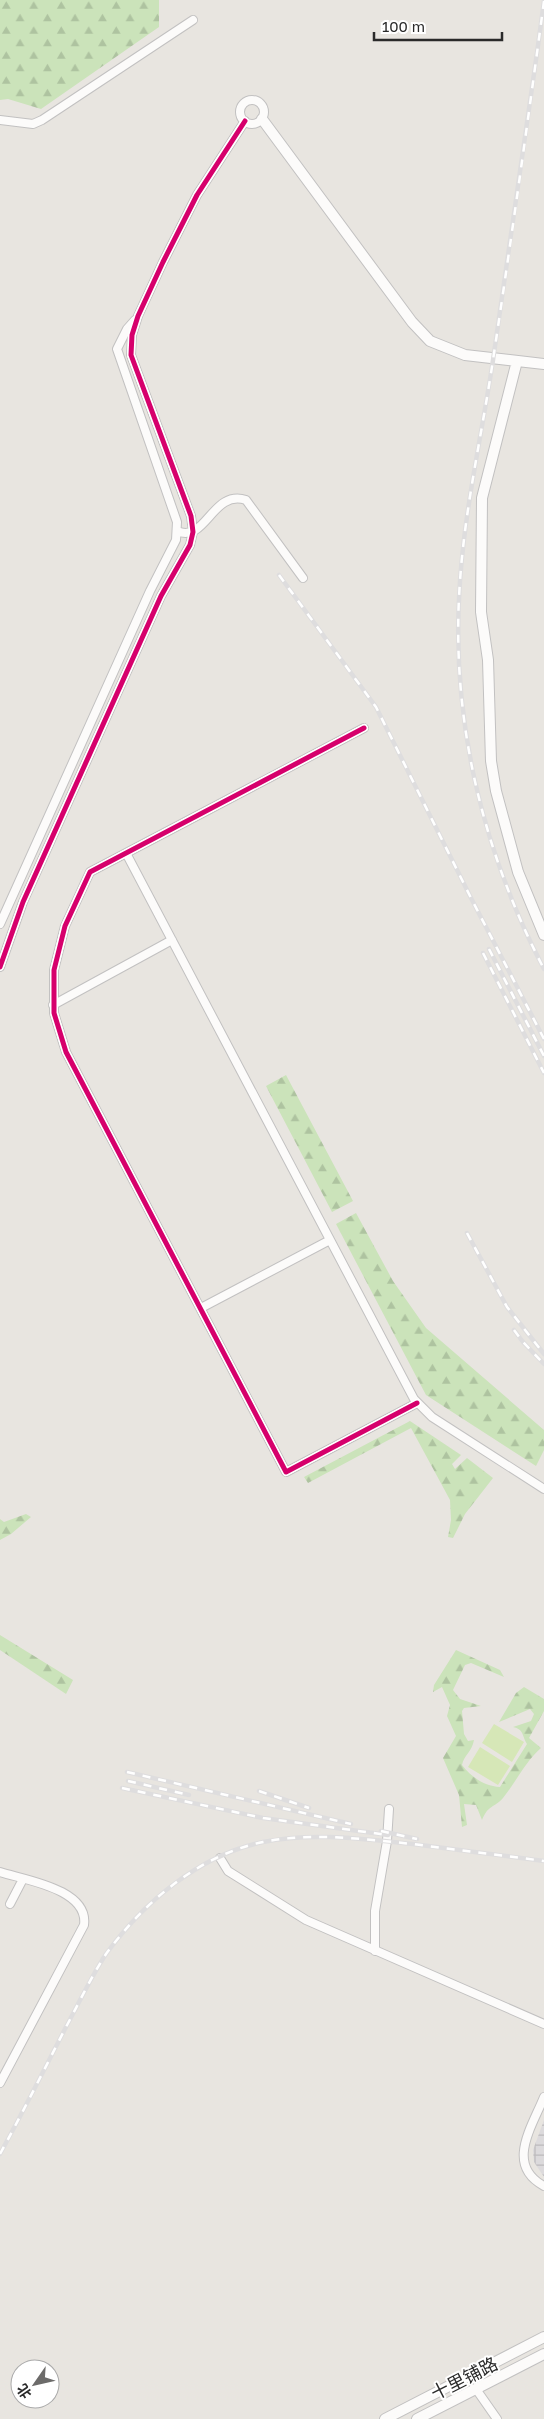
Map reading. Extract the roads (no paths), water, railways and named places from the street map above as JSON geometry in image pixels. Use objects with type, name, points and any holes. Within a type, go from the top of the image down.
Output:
[{"type":"street","points":[[0,120],[33,124],[42,120],[193,20]]},
{"type":"street","points":[[262,119],[252,123],[245,121],[241,115],[241,108],[246,102],[253,100],[259,102],[264,108],[262,119],[412,322],[430,341],[465,355],[544,364]]},
{"type":"street","points":[[190,545],[193,532],[191,516],[131,355],[132,335],[138,316],[163,262],[197,195],[245,121]]},
{"type":"street","points":[[0,924],[150,591],[176,540],[177,522],[118,354],[118,344],[127,328],[138,316]]},
{"type":"street","points":[[517,361],[482,498],[481,612],[488,660],[491,761],[496,791],[518,872],[544,935]]},
{"type":"street","points":[[0,967],[23,902],[161,596],[201,527],[224,502],[233,498],[246,500],[304,578]]},
{"type":"street","points":[[177,531],[183,534],[193,532],[201,527]]},
{"type":"street","points":[[364,728],[90,872],[65,926],[54,970],[53,1005],[59,1035],[66,1052],[286,1472],[417,1403]]},
{"type":"street","points":[[126,853],[408,1390],[417,1403],[432,1417],[544,1489]]},
{"type":"street","points":[[53,1005],[172,940]]},
{"type":"street","points":[[201,1308],[330,1240]]},
{"type":"street","points":[[375,1950],[374,1911],[387,1841],[389,1809]]},
{"type":"street","points":[[220,1858],[228,1871],[283,1908],[544,2024]]},
{"type":"street","points":[[0,1872],[62,1892],[73,1898],[85,1918],[84,1925],[0,2083]]},
{"type":"street","points":[[10,1904],[23,1879]]},
{"type":"street","points":[[544,2097],[525,2143],[522,2157],[524,2167],[544,2186]]},
{"type":"street","name":"十里铺路","points":[[385,2419],[544,2337]]},
{"type":"street","name":"十里铺路","points":[[417,2419],[544,2354]]},
{"type":"street","points":[[476,2389],[497,2419]]},
{"type":"railway","points":[[544,1],[500,315],[462,553],[458,632],[460,682],[466,732],[475,781],[503,877],[522,924],[544,969]]},
{"type":"railway","points":[[279,575],[376,707],[544,1039]]},
{"type":"railway","points":[[489,949],[544,1056]]},
{"type":"railway","points":[[483,953],[544,1073]]},
{"type":"railway","points":[[467,1233],[507,1307],[544,1354]]},
{"type":"railway","points":[[514,1330],[544,1364]]},
{"type":"railway","points":[[127,1772],[351,1824]]},
{"type":"railway","points":[[128,1781],[189,1795]]},
{"type":"railway","points":[[122,1788],[263,1818],[388,1835]]},
{"type":"railway","points":[[259,1791],[309,1808]]},
{"type":"railway","points":[[381,1831],[417,1839]]},
{"type":"railway","points":[[0,2154],[85,1990],[106,1954],[137,1917],[155,1900],[174,1884],[217,1858],[239,1848],[263,1842],[300,1837],[319,1837],[413,1844],[544,1861]]}]
